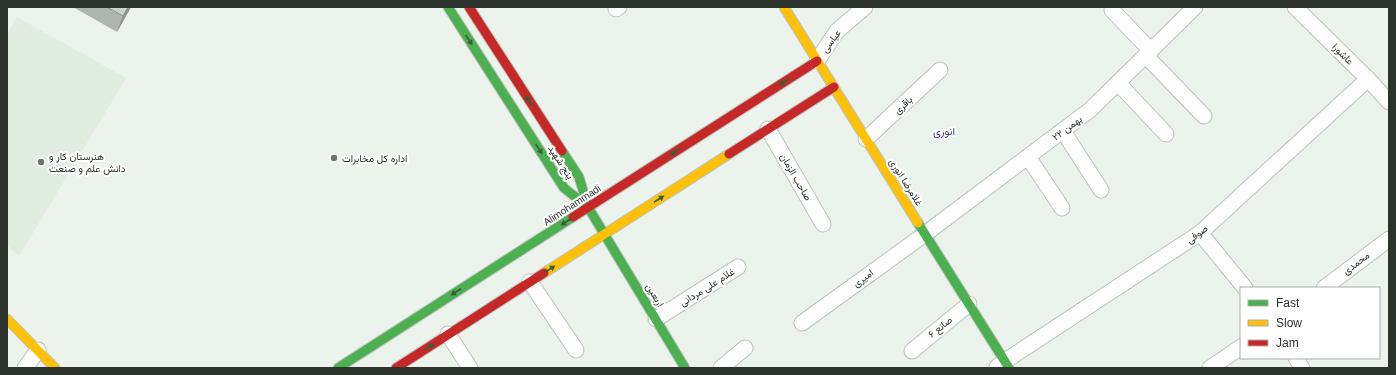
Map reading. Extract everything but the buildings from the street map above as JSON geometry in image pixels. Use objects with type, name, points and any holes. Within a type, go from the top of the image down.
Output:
[{"type":"street","name":"پنج شهید","points":[[448,7],[564,188],[588,207]]},
{"type":"street","name":"غلامرضا انوری","points":[[784,7],[969,304],[1003,366]]},
{"type":"street","name":"عباسی","points":[[817,61],[837,31],[865,7]]},
{"type":"street","name":"۲۲ بهمن","points":[[925,234],[1090,110],[1195,7]]},
{"type":"street","name":"عاشورا","points":[[1295,7],[1368,79],[1386,94]]},
{"type":"street","name":"پنج شهید","points":[[472,9],[579,178],[588,207]]},
{"type":"street","points":[[459,25],[472,9]]},
{"type":"street","points":[[1112,10],[1204,116]]},
{"type":"street","name":"Alimohammadi","points":[[338,368],[434,311],[588,207],[817,61]]},
{"type":"street","name":"باقری","points":[[866,139],[940,70]]},
{"type":"street","name":"صوفی","points":[[1003,366],[1200,233],[1368,79]]},
{"type":"street","points":[[1118,83],[1166,134]]},
{"type":"street","points":[[396,368],[446,331],[530,282],[834,87]]},
{"type":"street","name":"صاحب الزمان","points":[[768,129],[823,224]]},
{"type":"street","points":[[1063,131],[1101,190]]},
{"type":"street","points":[[1028,157],[1062,208]]},
{"type":"street","name":"اربعین","points":[[588,207],[685,368]]},
{"type":"street","points":[[1200,233],[1244,287]]},
{"type":"street","name":"امیری","points":[[802,323],[925,234]]},
{"type":"street","name":"محمدی","points":[[1325,287],[1389,239]]},
{"type":"street","name":"غلام علی مردانی","points":[[656,319],[738,267]]},
{"type":"street","points":[[530,282],[576,350]]},
{"type":"street","name":"صانع ۶","points":[[912,351],[969,304]]},
{"type":"street","points":[[7,319],[55,368]]},
{"type":"street","points":[[446,331],[470,368]]},
{"type":"street","points":[[721,368],[745,348]]},
{"type":"street","points":[[1210,368],[1240,348]]},
{"type":"street","points":[[25,368],[38,350]]},
{"type":"street","points":[[1297,359],[1302,368]]},
{"type":"shaded area","name":"هنرستان کار و دانش علم و صنعت","points":[[17,17],[126,78],[19,256],[7,245],[7,34]]},
{"type":"traffic: fast","points":[[448,7],[564,188],[588,207]]},
{"type":"traffic: fast","points":[[562,151],[579,177],[588,207],[685,368]]},
{"type":"traffic: fast","points":[[338,368],[573,217]]},
{"type":"traffic: fast","points":[[918,223],[1009,368]]},
{"type":"traffic: slow","points":[[784,7],[918,223]]},
{"type":"traffic: slow","points":[[544,273],[729,154]]},
{"type":"traffic: slow","points":[[7,319],[55,368]]},
{"type":"traffic: jam","points":[[469,7],[562,151]]},
{"type":"traffic: jam","points":[[573,217],[817,61]]},
{"type":"traffic: jam","points":[[729,154],[834,87]]},
{"type":"traffic: jam","points":[[396,368],[544,273]]},
{"type":"place","name":"اداره کل مخابرات","points":[[334,158]]},
{"type":"place","name":"هنرستان کار و دانش علم و صنعت","points":[[41,162]]},
{"type":"district","name":"انوری","points":[[944,131]]}]
